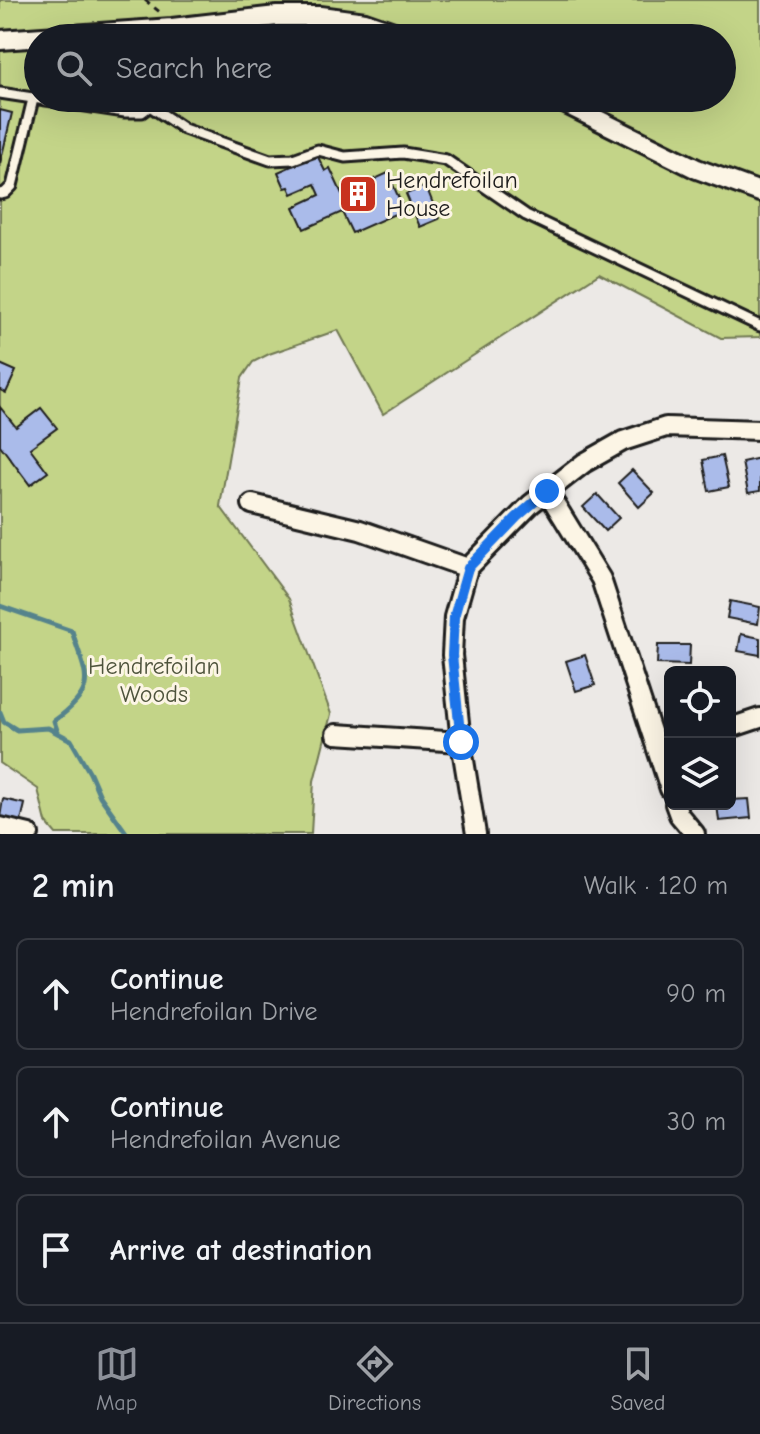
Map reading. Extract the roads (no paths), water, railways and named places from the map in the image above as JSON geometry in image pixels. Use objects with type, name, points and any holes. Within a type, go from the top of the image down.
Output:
[{"type":"street","points":[[207,24],[277,16],[320,16],[371,24]]},
{"type":"street","points":[[0,40],[24,39]]},
{"type":"street","points":[[582,112],[697,169],[760,192]]},
{"type":"street","points":[[476,834],[461,742],[452,655],[454,617],[468,568],[547,491],[584,463],[623,441],[666,427],[760,430]]},
{"type":"street","points":[[547,491],[601,579],[663,750]]},
{"type":"street","points":[[252,504],[360,530],[468,568]]},
{"type":"street","points":[[736,726],[760,718]]},
{"type":"street","points":[[336,734],[461,742]]},
{"type":"street","points":[[677,810],[695,834]]},
{"type":"street","points":[[0,827],[29,834]]},
{"type":"lane","points":[[0,93],[24,97]]},
{"type":"lane","points":[[0,194],[12,186],[30,112]]},
{"type":"lane","points":[[159,112],[184,129],[270,160],[293,159],[318,150],[345,157],[403,153],[446,160],[526,215],[760,326]]},
{"type":"waterway","points":[[0,606],[72,631],[86,681],[78,699],[54,721],[58,733]]},
{"type":"waterway","points":[[0,712],[4,722],[17,730],[48,728],[71,740],[100,796],[127,834]]},
{"type":"place","name":"Hendrefoilan House","points":[[358,194]]},
{"type":"park label","name":"Hendrefoilan Woods","points":[[154,680]]}]
